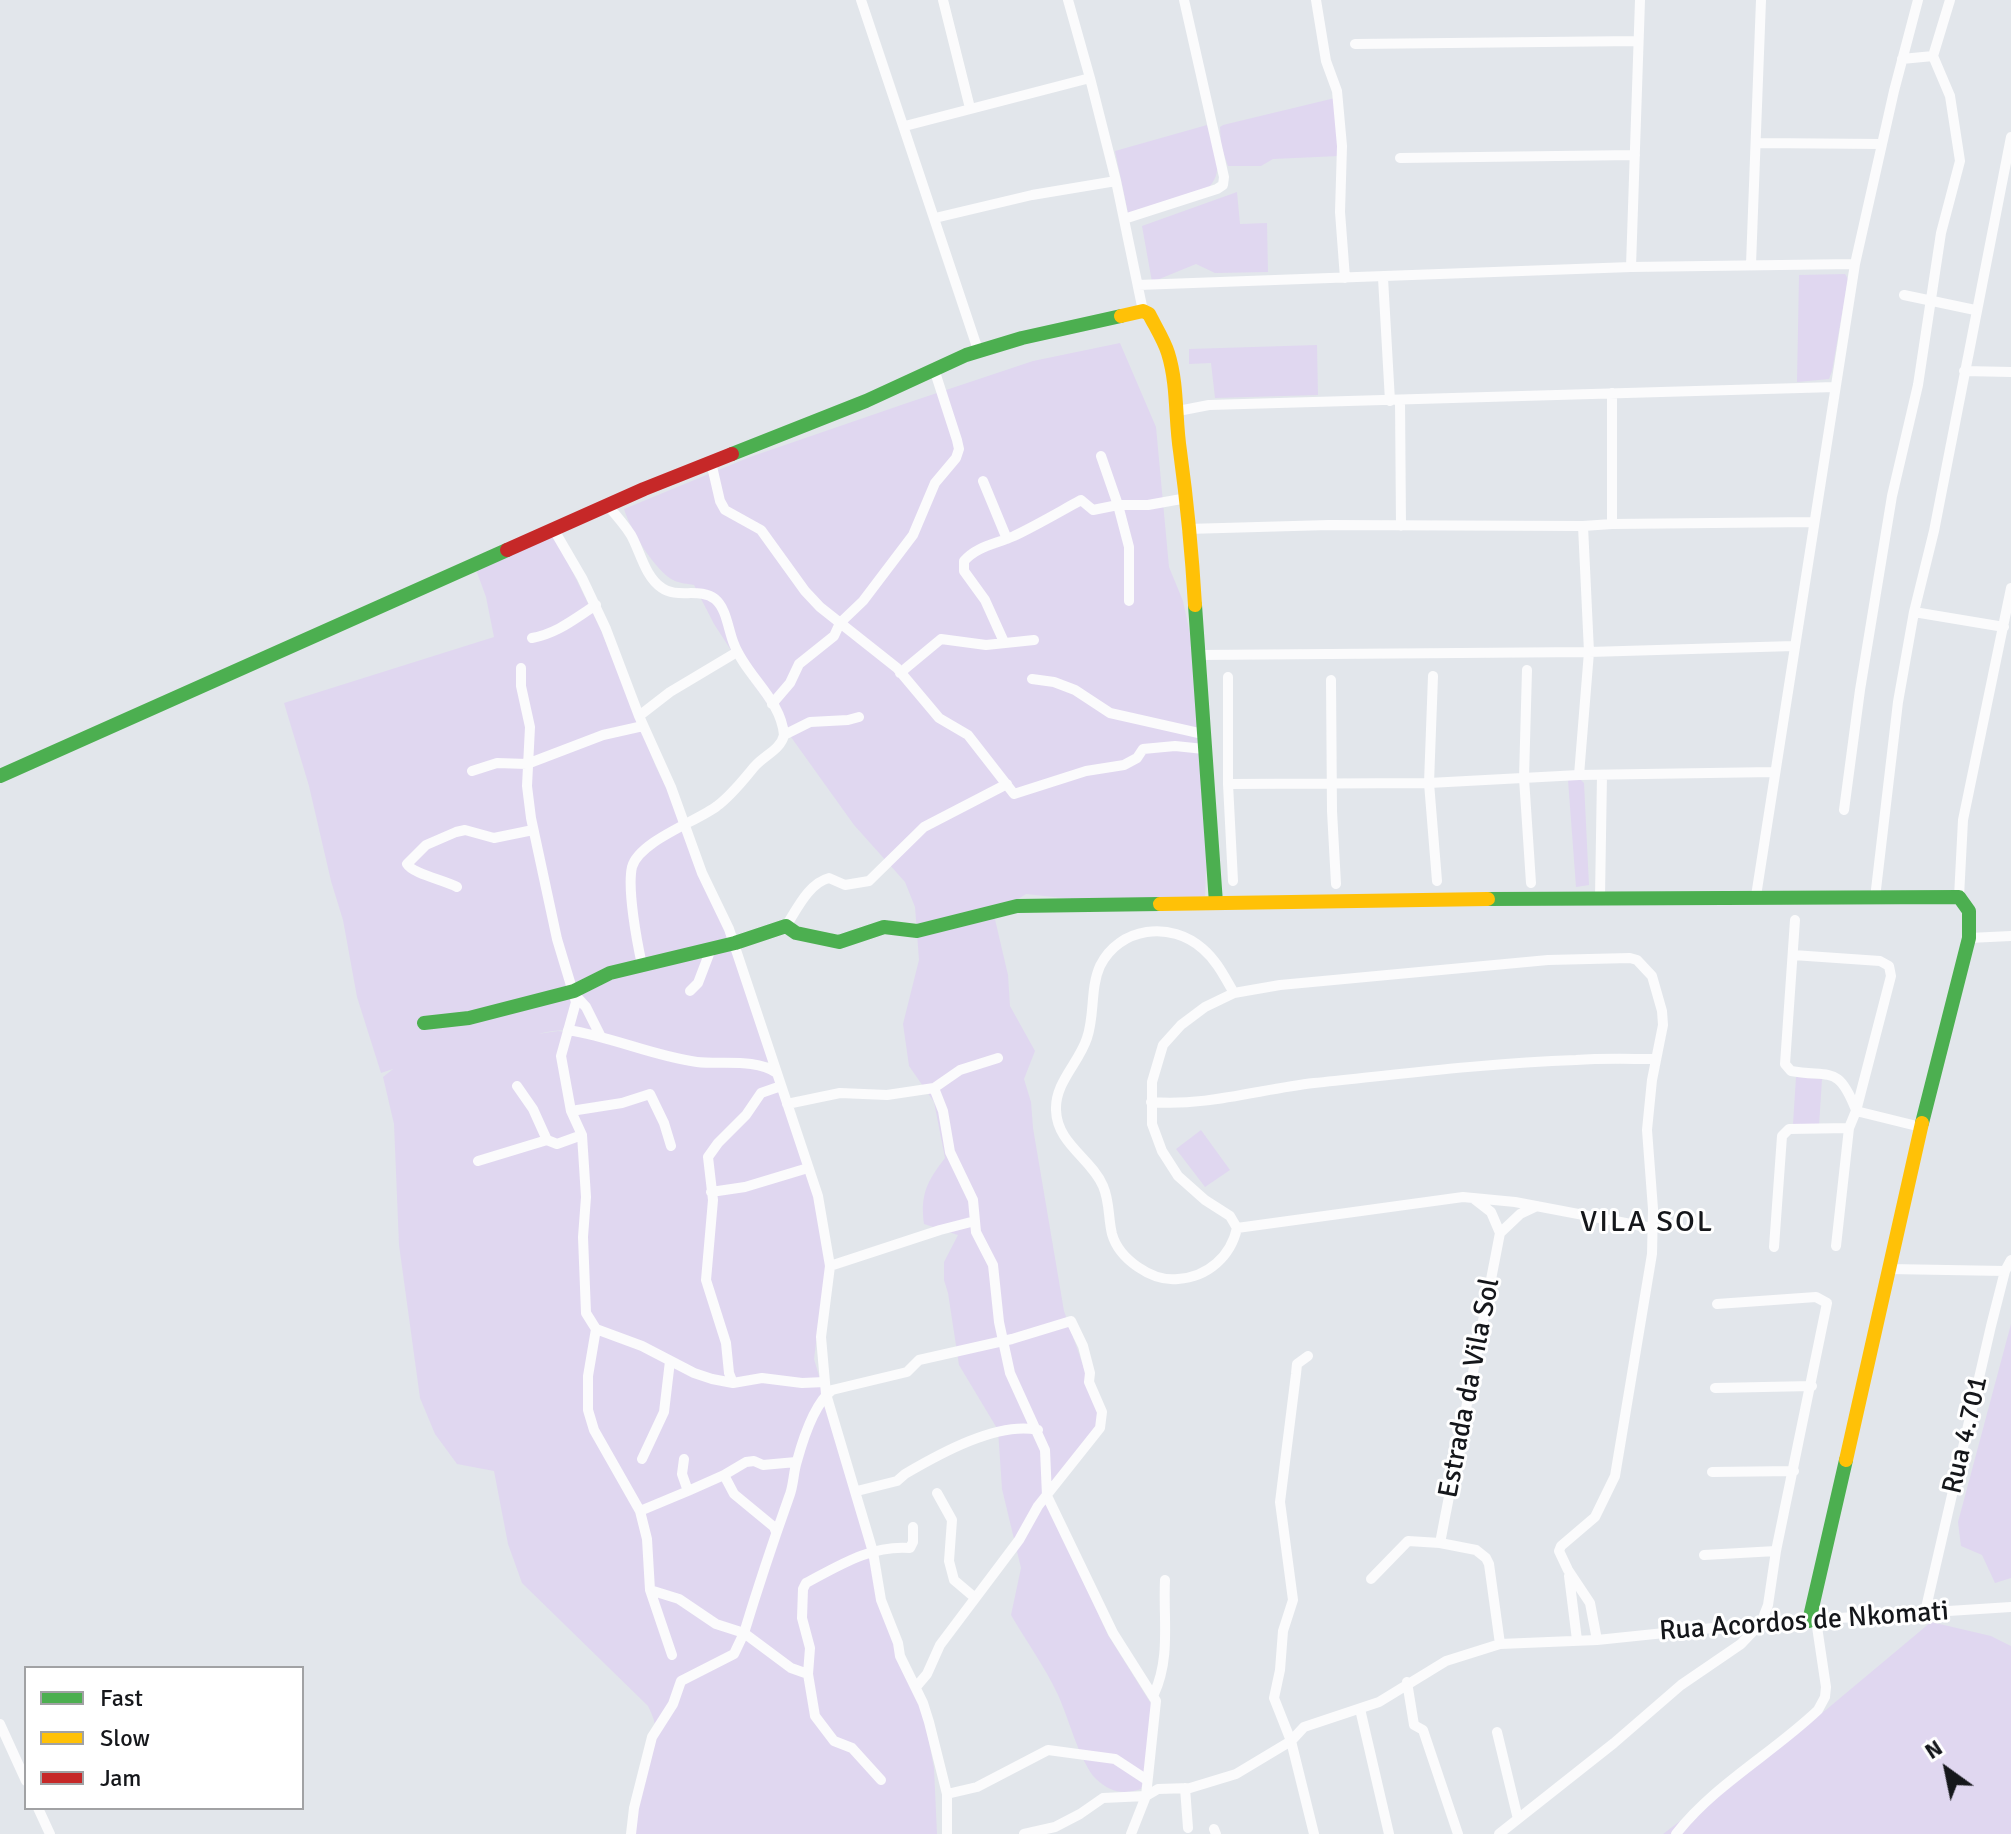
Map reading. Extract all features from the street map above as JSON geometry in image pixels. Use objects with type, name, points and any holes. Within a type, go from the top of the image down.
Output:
[{"type":"street","points":[[861,0],[978,350]]},
{"type":"street","points":[[943,0],[970,108]]},
{"type":"street","points":[[1068,0],[1116,181],[1143,311]]},
{"type":"street","points":[[1124,219],[1223,185],[1221,162],[1184,0]]},
{"type":"street","points":[[1316,0],[1326,61],[1337,91],[1342,146],[1340,212],[1345,278]]},
{"type":"street","points":[[1631,267],[1640,0]]},
{"type":"street","points":[[1751,264],[1758,143],[1761,0]]},
{"type":"street","points":[[1756,896],[1855,264],[1881,144],[1918,0]]},
{"type":"street","points":[[1844,810],[1892,496],[1918,385],[1941,233],[1960,161],[1950,96],[1933,56],[1950,0]]},
{"type":"street","points":[[1355,44],[1638,41]]},
{"type":"street","points":[[1902,59],[1933,56]]},
{"type":"street","points":[[905,126],[1090,78]]},
{"type":"street","points":[[1875,898],[1898,702],[1914,612],[1934,531],[2011,137]]},
{"type":"street","points":[[1758,143],[1881,144]]},
{"type":"street","points":[[1400,158],[1635,155]]},
{"type":"street","points":[[935,218],[1032,195],[1116,181]]},
{"type":"street","points":[[1138,285],[1631,267],[1855,264]]},
{"type":"street","points":[[1383,278],[1395,400],[1401,526]]},
{"type":"street","points":[[1904,295],[1975,310]]},
{"type":"street","points":[[0,776],[608,506],[866,401],[978,350],[1143,311],[1149,314],[1168,352],[1178,411],[1194,584],[1216,903]]},
{"type":"street","points":[[772,704],[790,683],[799,664],[834,636],[840,623],[863,601],[913,535],[935,483],[956,458],[959,449],[957,440],[934,369]]},
{"type":"street","points":[[1964,371],[2011,372]]},
{"type":"street","points":[[1178,411],[1209,405],[1835,387]]},
{"type":"street","points":[[1612,393],[1612,524]]},
{"type":"street","points":[[1101,456],[1129,547],[1129,601]]},
{"type":"street","points":[[711,462],[725,510],[761,530],[805,591],[900,673],[939,718],[974,740],[1014,794],[1086,771],[1124,765],[1137,758],[1143,749],[1204,741]]},
{"type":"street","points":[[983,481],[1007,539]]},
{"type":"street","points":[[1004,642],[985,600],[963,566],[969,556],[1081,500],[1093,510],[1187,498]]},
{"type":"street","points":[[608,506],[630,535],[647,569],[662,588],[673,593],[708,595],[717,600],[737,652],[772,704],[784,735],[783,742],[758,763],[720,804],[649,847],[632,867],[634,927],[642,965]]},
{"type":"street","points":[[1187,529],[1329,525],[1583,526],[1814,522]]},
{"type":"street","points":[[1579,775],[1589,652],[1583,526]]},
{"type":"street","points":[[554,530],[596,605],[641,721],[671,787],[702,873],[735,943],[818,1196],[830,1266],[821,1337],[826,1394],[857,1491],[873,1552],[881,1600],[900,1656],[929,1722],[947,1794],[947,1834]]},
{"type":"street","points":[[1959,897],[1963,820],[2011,588]]},
{"type":"street","points":[[532,638],[552,634],[596,605]]},
{"type":"street","points":[[1914,612],[2004,627]]},
{"type":"street","points":[[900,673],[941,639],[986,645],[1034,640]]},
{"type":"street","points":[[1199,655],[1589,652],[1794,646]]},
{"type":"street","points":[[472,771],[497,763],[527,764],[641,721],[670,692],[737,652]]},
{"type":"street","points":[[521,668],[530,727],[527,786],[533,830],[557,939],[576,1002],[561,1056],[571,1111],[582,1135],[586,1197],[586,1313],[596,1329],[642,1346],[694,1373],[733,1383],[762,1378],[802,1383],[825,1382]]},
{"type":"street","points":[[1527,670],[1524,778],[1531,883]]},
{"type":"street","points":[[1433,676],[1429,783],[1437,881]]},
{"type":"street","points":[[1228,677],[1228,784],[1233,881]]},
{"type":"street","points":[[1032,679],[1054,682],[1075,690],[1110,713],[1204,741]]},
{"type":"street","points":[[1331,680],[1331,784],[1336,884]]},
{"type":"street","points":[[784,735],[810,722],[859,717]]},
{"type":"street","points":[[1228,784],[1429,783],[1579,775],[1774,772]]},
{"type":"street","points":[[1600,897],[1602,775]]},
{"type":"street","points":[[424,1023],[469,1018],[574,993],[610,973],[735,943],[786,926],[820,881],[829,878],[845,885],[869,881],[924,827],[1007,784]]},
{"type":"street","points":[[457,887],[435,876],[413,871],[407,864],[426,845],[456,832],[465,830],[494,838],[533,830]]},
{"type":"street","points":[[786,926],[796,933],[839,942],[884,927],[917,931],[1017,906],[1756,896],[1959,897],[1965,901],[1971,915],[1969,938],[1921,1127],[1812,1620],[1826,1687],[1825,1697],[1818,1710],[1692,1816],[1676,1834]]},
{"type":"street","points":[[1795,920],[1785,1064],[1791,1071],[1838,1077],[1856,1111]]},
{"type":"street","points":[[1234,993],[1217,964],[1203,948],[1183,935],[1144,931],[1123,939],[1108,952],[1098,969],[1094,1019],[1086,1043],[1058,1093],[1056,1111],[1061,1130],[1103,1186],[1112,1236],[1125,1257],[1144,1271],[1169,1280],[1190,1278],[1207,1270],[1229,1253],[1237,1228],[1230,1216],[1205,1200],[1178,1176],[1162,1151],[1152,1124],[1155,1067],[1163,1045],[1181,1025],[1205,1007],[1234,993],[1280,985],[1548,960],[1630,958],[1646,968],[1658,991],[1663,1025],[1655,1059],[1647,1130],[1652,1254],[1615,1476],[1595,1517],[1561,1546],[1560,1556],[1590,1603],[1597,1640]]},
{"type":"street","points":[[1969,938],[2011,936]]},
{"type":"street","points":[[690,991],[698,983],[711,949]]},
{"type":"street","points":[[1793,955],[1880,961],[1889,966],[1891,976],[1849,1128],[1836,1246]]},
{"type":"street","points":[[574,993],[586,1007],[600,1035]]},
{"type":"street","points":[[568,1030],[600,1035],[679,1059],[762,1065],[777,1073]]},
{"type":"street","points":[[787,1104],[840,1093],[887,1095],[934,1088],[960,1070],[998,1058]]},
{"type":"street","points":[[1151,1102],[1197,1102],[1308,1084],[1477,1067],[1576,1060],[1655,1059]]},
{"type":"street","points":[[517,1086],[547,1140]]},
{"type":"street","points":[[733,1383],[726,1343],[706,1280],[712,1214],[708,1157],[746,1115],[761,1093],[781,1086]]},
{"type":"street","points":[[934,1088],[943,1111],[950,1152],[973,1200],[976,1232],[993,1265],[1002,1340],[1010,1373],[1045,1450],[1047,1496],[1111,1628],[1154,1694],[1156,1708],[1146,1796],[1131,1834]]},
{"type":"street","points":[[571,1111],[622,1103],[650,1094],[671,1146]]},
{"type":"street","points":[[1856,1111],[1921,1127]]},
{"type":"street","points":[[1774,1247],[1784,1133],[1789,1129],[1849,1128]]},
{"type":"street","points":[[478,1161],[547,1140],[557,1144],[582,1135]]},
{"type":"street","points":[[711,1192],[745,1187],[808,1168]]},
{"type":"street","points":[[1237,1228],[1439,1199],[1473,1198],[1538,1206],[1652,1228]]},
{"type":"street","points":[[1473,1198],[1491,1212],[1500,1233],[1520,1214],[1538,1206]]},
{"type":"street","points":[[830,1266],[975,1221]]},
{"type":"street","name":"Estrada da Vila Sol","points":[[1440,1543],[1500,1233]]},
{"type":"street","name":"Rua 4.701","points":[[1925,1612],[2005,1271],[2011,1260]]},
{"type":"street","points":[[1889,1269],[2005,1271]]},
{"type":"street","points":[[1499,1834],[1614,1743],[1681,1685],[1741,1644],[1761,1623],[1768,1605],[1776,1551],[1827,1307],[1825,1300],[1816,1297],[1717,1304]]},
{"type":"street","points":[[631,1834],[634,1808],[652,1737],[673,1704],[681,1681],[734,1654],[744,1633],[795,1481],[796,1462],[809,1426],[826,1394],[907,1372],[919,1360],[1071,1321],[1083,1346],[1090,1373],[1089,1382],[1102,1412],[1102,1423],[1038,1506],[1019,1540],[940,1645],[927,1674],[916,1687]]},
{"type":"street","points":[[596,1329],[588,1376],[588,1410],[594,1430],[640,1511],[647,1539],[650,1590],[672,1655]]},
{"type":"street","points":[[1308,1356],[1297,1364],[1280,1502],[1293,1600],[1283,1631],[1274,1698],[1291,1741],[1314,1834]]},
{"type":"street","points":[[642,1459],[664,1412],[670,1361]]},
{"type":"street","points":[[1715,1388],[1812,1386]]},
{"type":"street","points":[[857,1491],[897,1481],[923,1463],[968,1440],[1023,1427],[1038,1430]]},
{"type":"street","points":[[684,1459],[682,1474],[688,1491]]},
{"type":"street","points":[[640,1511],[724,1475],[746,1462],[763,1465],[796,1462]]},
{"type":"street","points":[[1712,1472],[1794,1471]]},
{"type":"street","points":[[724,1475],[734,1494],[776,1532]]},
{"type":"street","points":[[937,1493],[952,1520],[949,1561],[954,1580],[974,1597]]},
{"type":"street","points":[[881,1780],[852,1748],[834,1741],[812,1707],[808,1674],[810,1648],[802,1618],[804,1585],[856,1557],[910,1548],[913,1527]]},
{"type":"street","points":[[1371,1579],[1408,1541],[1476,1550],[1489,1564],[1500,1644]]},
{"type":"street","points":[[1704,1555],[1776,1551]]},
{"type":"street","points":[[1568,1570],[1577,1640]]},
{"type":"street","points":[[1154,1694],[1162,1675],[1166,1629],[1165,1580]]},
{"type":"street","points":[[650,1590],[679,1599],[716,1624],[744,1633],[791,1668],[808,1674]]},
{"type":"street","name":"Rua Acordos de Nkomati","points":[[1024,1834],[1055,1827],[1103,1798],[1146,1796],[1158,1789],[1185,1788],[1236,1774],[1291,1741],[1304,1727],[1379,1702],[1407,1682],[1446,1661],[1500,1644],[1597,1640],[1761,1623],[2011,1607]]},
{"type":"street","points":[[1407,1682],[1414,1725],[1423,1730],[1458,1834]]},
{"type":"street","points":[[1360,1709],[1389,1834]]},
{"type":"street","points":[[0,1724],[24,1777]]},
{"type":"street","points":[[1497,1732],[1518,1819]]},
{"type":"street","points":[[947,1794],[977,1787],[1048,1750],[1115,1759],[1147,1780]]},
{"type":"street","points":[[1185,1788],[1188,1828]]},
{"type":"street","points":[[39,1810],[50,1834]]},
{"type":"shaded area","points":[[1335,98],[1339,156],[1273,159],[1261,166],[1228,166],[1221,146],[1220,127],[1223,125]]},
{"type":"shaded area","points":[[1207,125],[1217,165],[1217,173],[1209,187],[1128,213],[1115,151]]},
{"type":"shaded area","points":[[1237,192],[1240,224],[1267,223],[1268,272],[1215,273],[1196,264],[1152,282],[1142,226]]},
{"type":"shaded area","points":[[1845,274],[1848,279],[1829,379],[1797,382],[1799,275]]},
{"type":"shaded area","points":[[1120,343],[1156,427],[1169,567],[1183,601],[1194,653],[1208,824],[1205,896],[1117,904],[1026,894],[994,915],[1008,975],[1010,1006],[1035,1051],[1024,1079],[1031,1102],[1064,1311],[1099,1411],[1099,1424],[1053,1483],[1042,1491],[1108,1635],[1153,1707],[1141,1789],[1128,1792],[1106,1787],[1090,1772],[1053,1685],[1011,1615],[1021,1568],[1002,1489],[998,1430],[959,1365],[944,1280],[944,1262],[958,1235],[924,1224],[926,1189],[945,1158],[934,1102],[909,1066],[903,1024],[919,960],[915,907],[905,882],[854,825],[753,684],[714,624],[694,585],[675,581],[659,569],[638,538],[624,509],[750,457],[910,402],[1033,361]]},
{"type":"shaded area","points":[[1317,345],[1318,395],[1215,398],[1211,363],[1189,364],[1189,349]]},
{"type":"shaded area","points":[[554,534],[600,628],[656,767],[674,803],[772,1062],[696,1059],[578,1030],[558,1030],[538,1034],[558,1031],[596,1036],[685,1063],[748,1067],[775,1074],[814,1194],[826,1266],[814,1359],[863,1523],[878,1598],[924,1716],[934,1768],[937,1834],[633,1834],[655,1736],[655,1723],[649,1708],[522,1583],[508,1544],[494,1471],[457,1464],[435,1434],[420,1398],[399,1245],[394,1124],[383,1077],[393,1069],[381,1073],[357,997],[343,920],[284,703],[494,637],[486,597],[475,567]]},
{"type":"shaded area","points":[[1580,779],[1584,783],[1589,885],[1576,887],[1568,780]]},
{"type":"shaded area","points":[[1796,1077],[1822,1079],[1819,1126],[1793,1124]]},
{"type":"shaded area","points":[[1201,1130],[1230,1170],[1205,1187],[1176,1149]]},
{"type":"shaded area","points":[[2011,1324],[2011,1578],[1995,1583],[1982,1555],[1961,1546],[1958,1522]]},
{"type":"shaded area","points":[[1931,1622],[1991,1636],[2011,1646],[2011,1834],[1663,1834],[1827,1709]]},
{"type":"traffic: fast","points":[[732,454],[866,401],[966,355],[1022,338],[1121,316]]},
{"type":"traffic: fast","points":[[0,776],[507,550]]},
{"type":"traffic: fast","points":[[1195,605],[1216,903]]},
{"type":"traffic: fast","points":[[1488,899],[1959,897],[1969,911],[1969,938],[1922,1123]]},
{"type":"traffic: fast","points":[[424,1023],[469,1018],[574,991],[610,973],[735,943],[786,926],[796,933],[839,942],[884,927],[917,931],[1017,906],[1160,904]]},
{"type":"traffic: fast","points":[[1809,1621],[1846,1460]]},
{"type":"traffic: slow","points":[[1121,316],[1143,311],[1149,314],[1168,353],[1175,390],[1195,605]]},
{"type":"traffic: slow","points":[[1160,904],[1488,899]]},
{"type":"traffic: slow","points":[[1846,1460],[1922,1123]]},
{"type":"traffic: jam","points":[[507,550],[732,454]]},
{"type":"district","name":"VILA SOL","points":[[1647,1223]]}]
